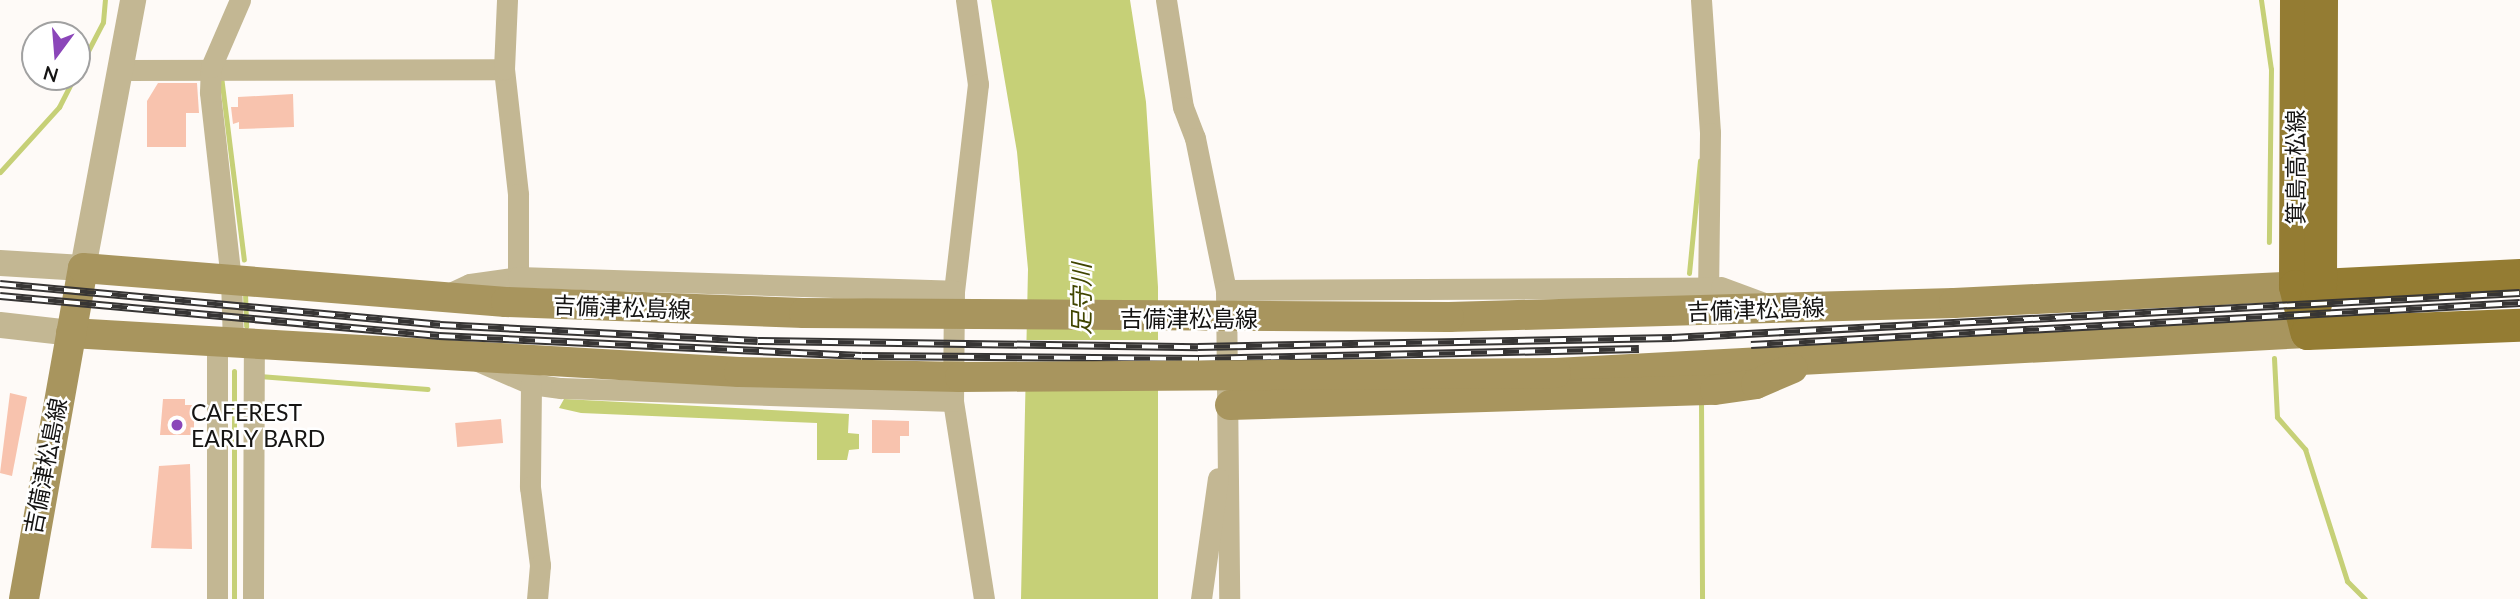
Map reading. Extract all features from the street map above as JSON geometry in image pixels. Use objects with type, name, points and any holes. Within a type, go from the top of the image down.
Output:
[{"type":"main road","name":"箕島高松線","points":[[2296,0],[2307,333]]},
{"type":"main road","name":"箕島高松線","points":[[2307,286],[2320,0]]},
{"type":"main road","name":"吉備津松島線","points":[[24,599],[83,268],[441,297],[804,313],[1449,317],[1779,309],[2307,286]]},
{"type":"main road","points":[[2307,286],[2520,275]]},
{"type":"main road","points":[[71,332],[242,356],[476,360],[740,372],[960,377],[1556,373],[2307,333],[2520,325]]},
{"type":"main road","points":[[1230,405],[1715,390],[1756,384],[1813,359]]},
{"type":"street","points":[[0,263],[83,268],[133,0]]},
{"type":"street","points":[[240,0],[211,67],[231,280],[242,356],[253,599]]},
{"type":"street","points":[[506,0],[504,69],[518,194],[518,277]]},
{"type":"street","points":[[966,0],[978,84],[954,290],[953,401],[984,599]]},
{"type":"street","points":[[1166,0],[1184,107],[1195,138],[1226,290],[1230,405],[1229,599]]},
{"type":"street","points":[[1701,0],[1710,133],[1708,287]]},
{"type":"street","points":[[121,70],[211,67],[504,69]]},
{"type":"street","points":[[441,297],[470,284],[518,277],[954,290]]},
{"type":"street","points":[[1226,290],[1708,287],[1779,309]]},
{"type":"street","points":[[0,325],[71,332]]},
{"type":"street","points":[[218,599],[242,356]]},
{"type":"street","points":[[476,360],[531,384],[618,392],[953,401]]},
{"type":"street","points":[[531,384],[528,439],[540,565],[537,599]]},
{"type":"street","points":[[1201,599],[1228,442]]},
{"type":"water","name":"足守川","points":[[991,0],[1130,0],[1146,102],[1158,287],[1158,599],[1021,599],[1028,269],[1017,152]]},
{"type":"water","points":[[564,399],[849,414],[848,433],[859,434],[859,449],[849,450],[847,460],[817,460],[817,423],[581,413],[559,408]]},
{"type":"pier","points":[[1024,340],[1161,340],[1161,364],[1024,364]]},
{"type":"building","points":[[158,83],[197,83],[199,113],[186,113],[186,147],[147,147],[147,101]]},
{"type":"building","points":[[293,94],[294,127],[239,129],[239,122],[233,124],[231,107],[238,107],[238,97]]},
{"type":"building","points":[[10,393],[27,397],[12,476],[0,473]]},
{"type":"building","name":"CAFEREST EARLY BARD","points":[[163,399],[185,399],[185,405],[194,405],[194,435],[160,435]]},
{"type":"building","points":[[501,419],[503,443],[457,447],[455,423]]},
{"type":"building","points":[[872,420],[909,421],[909,436],[900,436],[900,453],[872,453]]},
{"type":"building","points":[[190,464],[192,549],[151,548],[159,466]]},
{"type":"waterway","points":[[91,45],[103,22],[105,0]]},
{"type":"waterway","points":[[2261,0],[2271,69],[2269,242]]},
{"type":"waterway","points":[[221,76],[244,260]]},
{"type":"waterway","points":[[0,172],[59,107],[67,91]]},
{"type":"waterway","points":[[1689,273],[1700,161]]},
{"type":"waterway","points":[[245,293],[246,326]]},
{"type":"waterway","points":[[2274,358],[2277,417],[2305,449],[2347,581],[2365,599]]},
{"type":"waterway","points":[[234,371],[234,599]]},
{"type":"waterway","points":[[259,376],[427,389]]},
{"type":"waterway","points":[[1701,399],[1702,599]]},
{"type":"railway","points":[[0,284],[440,325],[758,341],[1198,347],[1672,338],[2520,293]]},
{"type":"railway","points":[[0,296],[439,336],[862,356],[1199,359],[1639,349]]},
{"type":"railway","points":[[1751,345],[2520,303]]},
{"type":"place","name":"CAFEREST EARLY BARD","points":[[177,425]]}]
